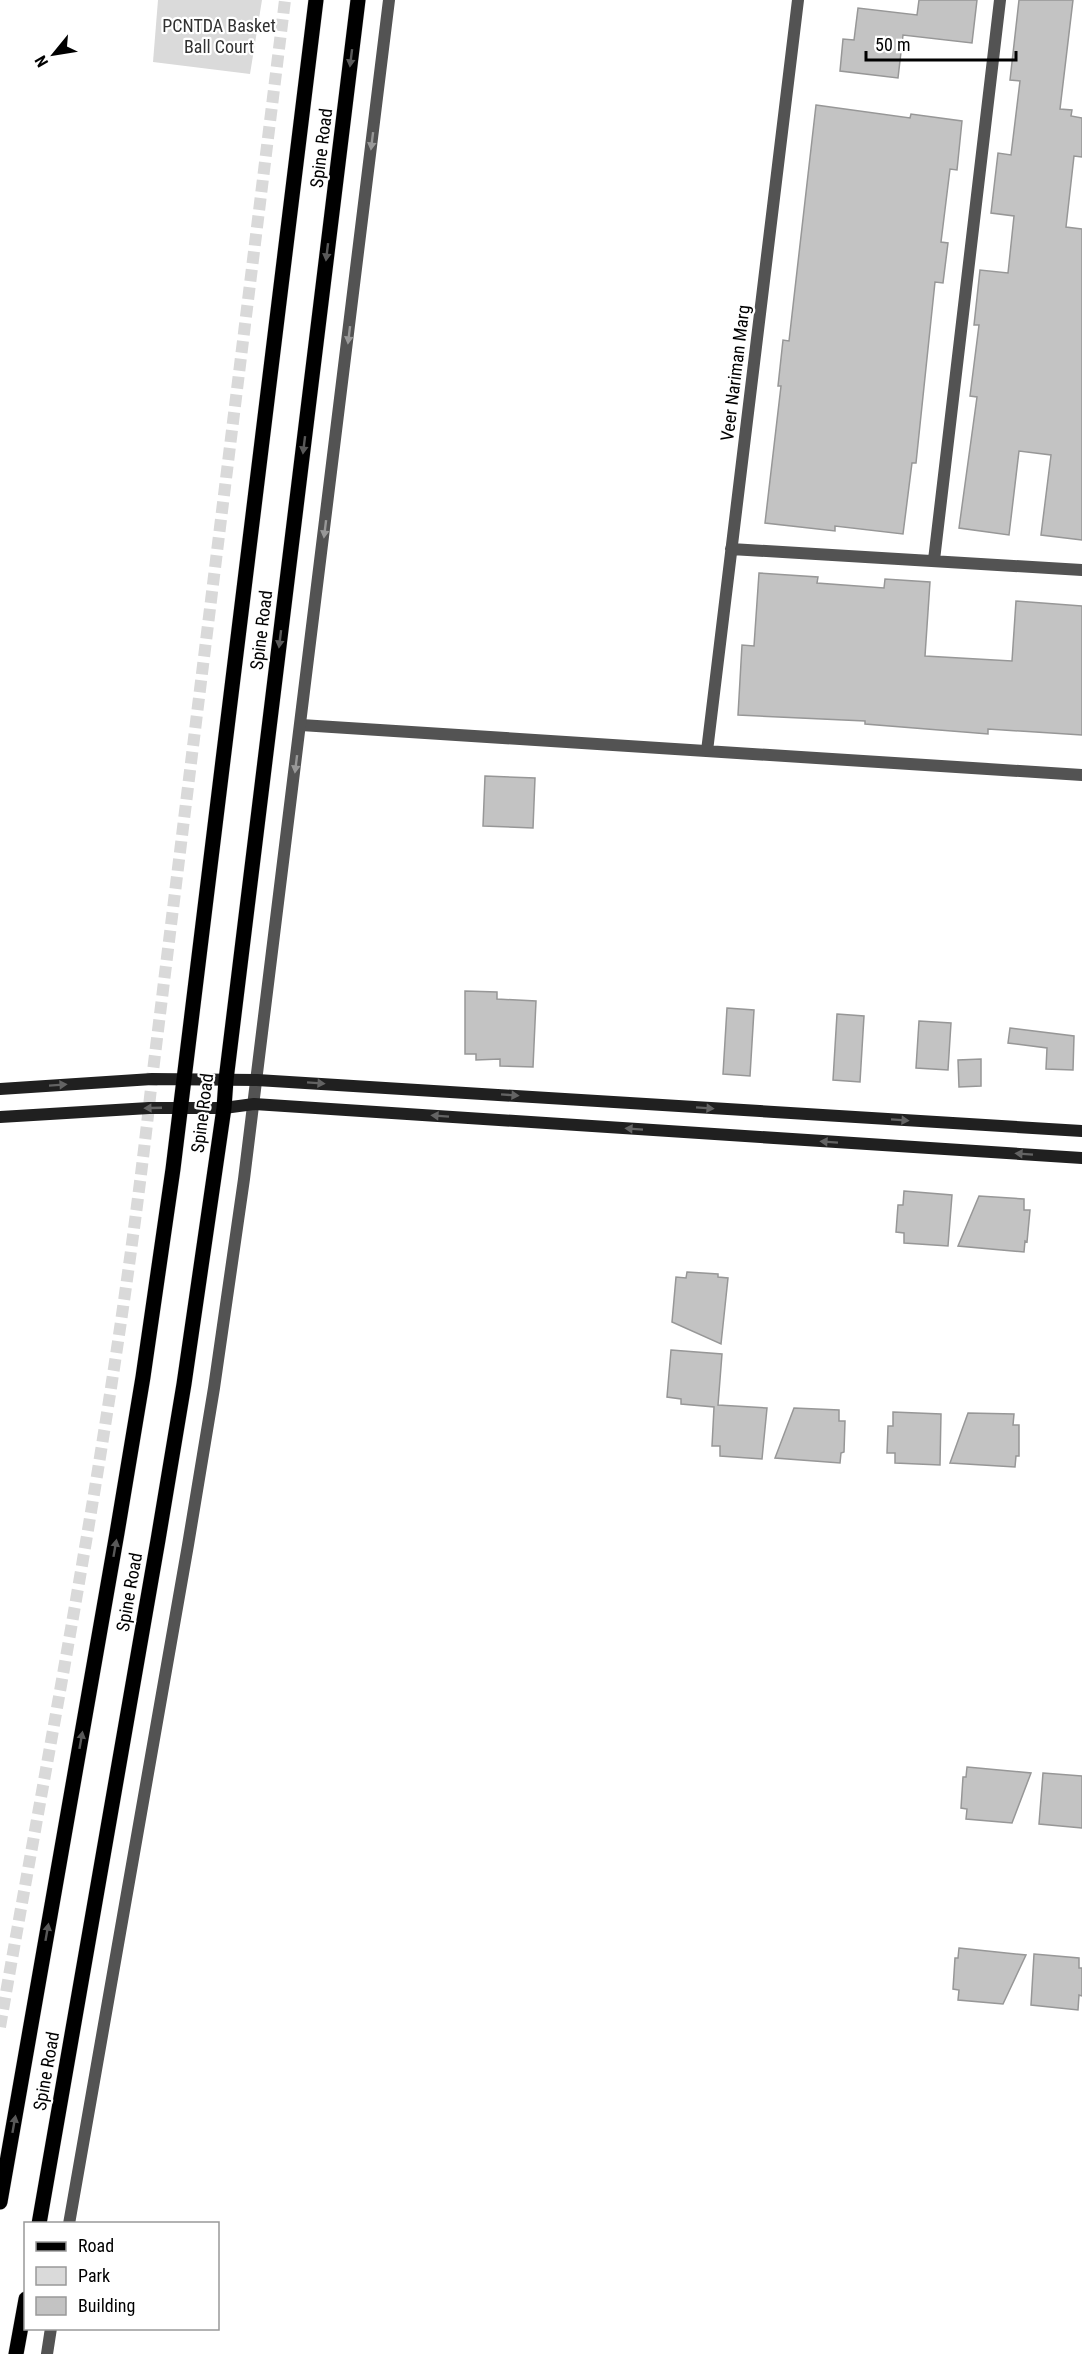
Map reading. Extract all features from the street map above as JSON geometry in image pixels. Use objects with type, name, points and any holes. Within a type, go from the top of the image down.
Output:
[{"type":"main road","name":"Spine Road","points":[[0,2202],[139,1399],[181,1107],[316,0]]},
{"type":"main road","name":"Spine Road","points":[[39,2222],[184,1384],[224,1108],[358,0]]},
{"type":"main road","points":[[0,1089],[152,1079],[257,1080],[1082,1131]]},
{"type":"main road","points":[[0,1117],[181,1107],[224,1108],[254,1104],[1082,1158]]},
{"type":"main road","points":[[16,2354],[24,2310]]},
{"type":"street","points":[[69,2222],[210,1411],[254,1104],[390,0]]},
{"type":"street","name":"Veer Nariman Marg","points":[[707,751],[798,0]]},
{"type":"street","points":[[934,560],[1000,0]]},
{"type":"street","points":[[731,549],[1082,570]]},
{"type":"street","points":[[301,725],[1082,775]]},
{"type":"street","points":[[46,2354],[51,2330]]},
{"type":"green space","name":"PCNTDA Basket Ball Court","points":[[158,0],[262,0],[250,74],[153,62]]},
{"type":"building","points":[[919,0],[977,0],[972,43],[903,35],[898,78],[840,71],[843,39],[854,40],[858,8],[917,15]]},
{"type":"building","points":[[1019,0],[1073,0],[1060,109],[1072,110],[1071,116],[1082,118],[1082,157],[1074,156],[1066,227],[1082,229],[1082,540],[1041,535],[1051,455],[1019,451],[1009,535],[959,528],[977,397],[970,396],[979,325],[974,325],[980,270],[1008,273],[1014,216],[991,213],[998,153],[1011,155],[1020,81],[1010,80]]},
{"type":"building","points":[[816,105],[910,118],[911,114],[962,121],[957,170],[950,169],[941,242],[948,243],[943,283],[935,282],[916,463],[912,463],[903,534],[835,526],[835,531],[765,523],[781,386],[778,386],[783,340],[789,341]]},
{"type":"building","points":[[759,573],[818,577],[817,583],[884,588],[885,579],[930,582],[925,656],[1012,661],[1016,601],[1082,606],[1082,735],[988,729],[988,734],[865,724],[865,721],[738,715],[742,645],[754,646]]},
{"type":"building","points":[[485,776],[535,778],[533,828],[483,826]]},
{"type":"building","points":[[465,991],[497,992],[497,999],[536,1001],[533,1067],[500,1066],[500,1059],[476,1060],[476,1054],[465,1054]]},
{"type":"building","points":[[727,1008],[754,1010],[750,1076],[723,1074]]},
{"type":"building","points":[[837,1014],[864,1016],[860,1082],[833,1080]]},
{"type":"building","points":[[919,1021],[951,1023],[948,1070],[916,1068]]},
{"type":"building","points":[[1010,1028],[1074,1036],[1073,1070],[1046,1069],[1047,1048],[1008,1043]]},
{"type":"building","points":[[981,1059],[981,1086],[959,1087],[958,1060]]},
{"type":"building","points":[[904,1191],[952,1195],[948,1246],[904,1243],[904,1233],[896,1232],[898,1205],[903,1205]]},
{"type":"building","points":[[979,1196],[1024,1199],[1024,1210],[1030,1210],[1024,1252],[958,1246]]},
{"type":"building","points":[[687,1272],[718,1274],[718,1277],[728,1278],[721,1344],[672,1322],[676,1277],[686,1278]]},
{"type":"building","points":[[671,1350],[722,1354],[718,1405],[767,1408],[762,1459],[720,1456],[720,1446],[712,1446],[714,1407],[681,1404],[681,1399],[667,1397]]},
{"type":"building","points":[[794,1408],[839,1410],[839,1421],[845,1421],[844,1452],[841,1453],[840,1463],[775,1458]]},
{"type":"building","points":[[893,1412],[941,1414],[940,1465],[895,1463],[895,1453],[887,1453],[888,1426],[893,1426]]},
{"type":"building","points":[[968,1413],[1014,1414],[1013,1425],[1019,1425],[1019,1456],[1016,1456],[1015,1467],[950,1463]]},
{"type":"building","points":[[967,1767],[1031,1773],[1012,1823],[966,1819],[967,1809],[961,1808],[963,1777],[966,1777]]},
{"type":"building","points":[[1043,1773],[1082,1776],[1082,1828],[1039,1824]]},
{"type":"building","points":[[959,1948],[1026,1955],[1003,2004],[958,2000],[959,1990],[953,1989],[955,1958],[958,1958]]},
{"type":"building","points":[[1034,1954],[1079,1958],[1079,1968],[1082,1968],[1082,1996],[1079,1995],[1078,2010],[1031,2005]]},
{"type":"tunnel","points":[[0,2027],[84,1554],[122,1317],[285,0]]}]
